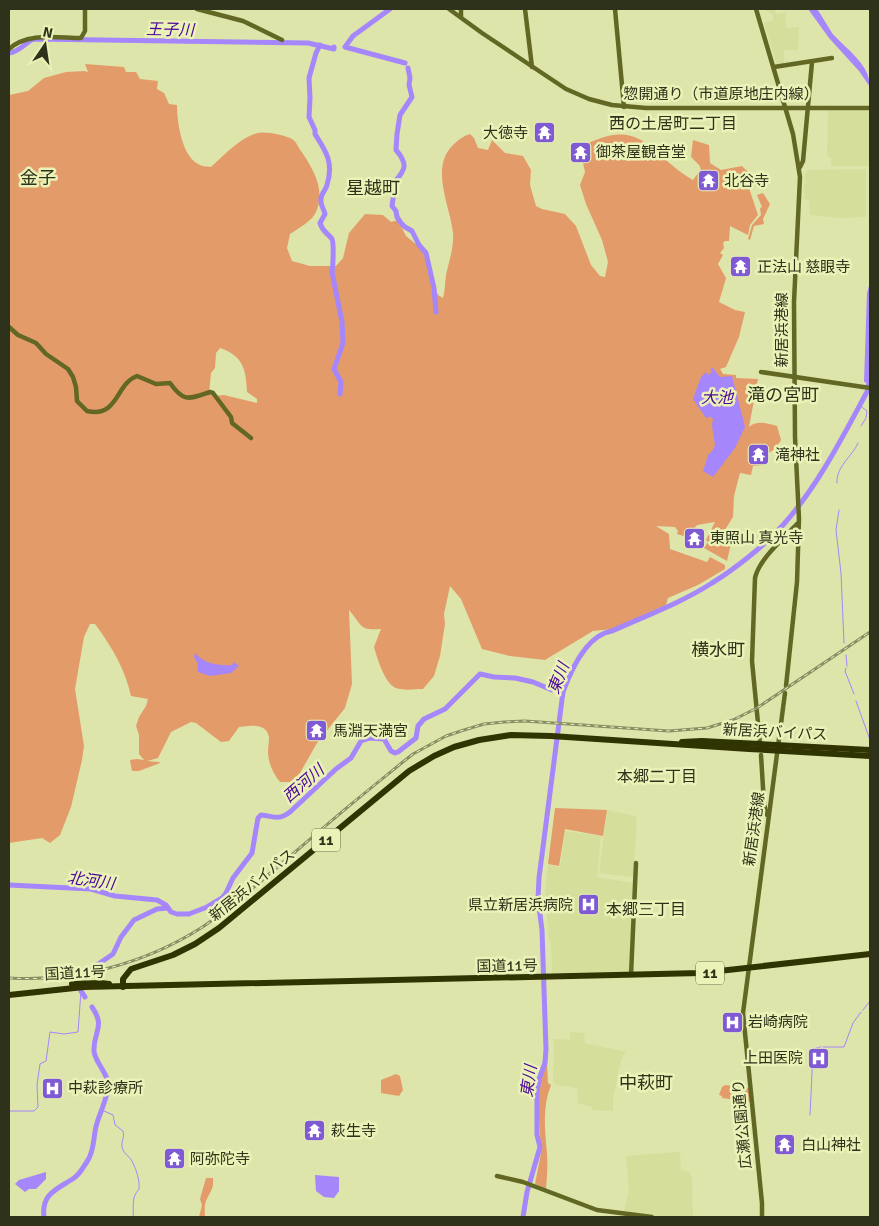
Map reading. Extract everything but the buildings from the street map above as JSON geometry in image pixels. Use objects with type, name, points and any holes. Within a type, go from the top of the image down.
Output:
[{"type":"highway","name":"新居浜バイパス","points":[[123,986],[125,975],[131,969],[173,955],[195,944],[219,928],[402,777],[434,756],[454,747],[479,740],[510,735],[679,744],[870,750]]},
{"type":"highway","name":"新居浜バイパス","points":[[679,744],[692,741],[760,744],[778,748],[870,756]]},
{"type":"highway","name":"国道11号","points":[[9,994],[84,987],[701,974],[870,954]]},
{"type":"highway","name":"国道11号","points":[[9,990],[85,983],[123,986]]},
{"type":"street","points":[[9,49],[16,43],[32,38],[81,38],[85,31],[85,9]]},
{"type":"street","points":[[197,9],[242,21],[282,40]]},
{"type":"street","name":"惣開通り（市道原地庄内線）","points":[[449,9],[566,89],[589,99],[624,107],[870,108]]},
{"type":"street","points":[[460,17],[461,9]]},
{"type":"street","points":[[526,9],[532,67]]},
{"type":"street","points":[[615,9],[624,107]]},
{"type":"street","name":"新居浜港線","points":[[756,9],[786,108],[799,168],[799,200],[794,266],[794,378],[798,498],[796,599],[786,686]]},
{"type":"street","points":[[774,67],[832,58]]},
{"type":"street","points":[[799,168],[803,160],[812,62]]},
{"type":"street","points":[[9,327],[18,335],[36,343],[46,354],[68,369],[76,387],[77,401],[87,411],[102,412],[109,407],[128,382],[137,376],[156,384],[170,383],[178,395],[188,399],[210,392],[213,393],[231,417],[232,423],[251,438]]},
{"type":"street","points":[[761,372],[870,388]]},
{"type":"street","points":[[760,744],[752,661],[755,578],[760,565],[797,524]]},
{"type":"street","name":"新居浜港線","points":[[748,968],[785,693]]},
{"type":"street","points":[[760,755],[764,804],[768,819]]},
{"type":"street","points":[[631,975],[636,863]]},
{"type":"street","name":"広瀬公園通り","points":[[748,968],[744,1013],[762,1217]]},
{"type":"street","points":[[497,1176],[523,1182],[597,1210],[652,1217]]},
{"type":"shaded area","points":[[764,9],[775,9],[776,14],[786,12],[786,28],[799,27],[798,50],[784,50],[784,64],[777,65],[764,23],[773,20],[773,15]]},
{"type":"shaded area","points":[[85,64],[124,67],[126,72],[136,72],[140,79],[158,81],[157,89],[164,93],[169,104],[177,105],[178,121],[185,147],[194,161],[201,166],[211,167],[239,142],[258,133],[275,134],[292,139],[314,172],[320,195],[319,204],[312,218],[290,234],[287,248],[292,261],[310,266],[336,266],[343,258],[349,233],[365,214],[383,215],[391,222],[398,220],[406,236],[422,249],[438,295],[443,298],[453,233],[443,187],[443,164],[447,153],[454,144],[465,136],[470,134],[478,148],[488,150],[492,140],[505,153],[523,156],[531,170],[530,185],[536,206],[565,214],[576,226],[591,265],[600,276],[605,277],[608,262],[602,240],[580,185],[585,172],[582,158],[587,144],[606,137],[621,135],[634,137],[646,143],[679,171],[693,180],[701,169],[691,157],[693,140],[709,145],[710,163],[721,170],[742,166],[748,172],[745,176],[758,215],[750,225],[748,235],[730,226],[729,241],[723,243],[724,248],[720,253],[723,255],[718,264],[726,278],[719,302],[735,310],[745,312],[739,337],[726,367],[720,369],[723,374],[736,375],[736,378],[758,379],[749,427],[755,423],[777,426],[781,440],[775,449],[767,454],[764,465],[753,466],[751,475],[740,473],[734,496],[733,517],[725,530],[733,535],[727,561],[704,548],[715,522],[697,525],[687,537],[677,534],[678,531],[675,527],[656,526],[669,534],[670,549],[707,562],[710,557],[725,565],[725,569],[698,585],[668,598],[666,605],[613,629],[593,631],[545,660],[510,656],[482,649],[461,599],[450,586],[444,614],[445,624],[440,656],[434,676],[423,689],[402,689],[392,686],[382,670],[374,647],[381,629],[365,628],[349,610],[352,684],[345,708],[317,743],[300,773],[290,782],[280,782],[275,775],[270,765],[269,737],[264,729],[257,726],[239,727],[229,741],[221,742],[196,723],[191,722],[171,732],[158,758],[147,761],[160,763],[139,771],[132,771],[130,760],[144,760],[139,754],[139,735],[136,726],[148,699],[131,696],[121,667],[112,650],[95,624],[90,624],[84,637],[75,689],[84,746],[71,807],[60,835],[50,843],[42,838],[9,843],[9,95],[28,91],[44,78],[66,72],[88,72]],"holes":[[[220,348],[228,351],[242,364],[246,377],[247,392],[257,399],[257,403],[224,395],[214,396],[209,394],[211,373],[215,368],[216,353]]]},
{"type":"shaded area","points":[[828,111],[870,111],[870,166],[831,166],[831,158],[827,156]]},
{"type":"shaded area","points":[[866,169],[866,217],[841,218],[810,215],[809,200],[804,199],[805,172],[809,170]]},
{"type":"shaded area","points":[[763,193],[770,204],[763,219],[764,224],[754,226],[750,240],[748,239],[752,225],[761,215],[760,208],[762,207],[757,195]]},
{"type":"shaded area","points":[[555,808],[607,810],[603,836],[565,829],[559,866],[548,864]]},
{"type":"shaded area","points":[[607,810],[635,816],[637,819],[633,877],[599,873]]},
{"type":"shaded area","name":"県立新居浜病院","points":[[565,831],[601,836],[597,877],[633,883],[629,972],[552,975],[551,943],[549,941],[545,889],[548,865],[560,867]]},
{"type":"shaded area","points":[[570,1032],[584,1033],[585,1043],[626,1052],[622,1058],[617,1076],[613,1096],[613,1111],[592,1110],[592,1107],[578,1103],[577,1088],[557,1085],[553,1082],[554,1039],[570,1040]]},
{"type":"shaded area","points":[[547,1063],[548,1083],[551,1085],[545,1110],[546,1189],[535,1184],[541,1153],[539,1094],[541,1080]]},
{"type":"shaded area","points":[[396,1074],[400,1076],[403,1090],[399,1096],[381,1093],[381,1080]]},
{"type":"shaded area","points":[[725,1085],[750,1088],[751,1102],[722,1098],[719,1095],[722,1087]]},
{"type":"shaded area","points":[[680,1152],[681,1170],[689,1171],[692,1177],[693,1217],[671,1217],[668,1215],[665,1217],[624,1211],[629,1188],[626,1156]]},
{"type":"shaded area","points":[[206,1178],[213,1178],[213,1185],[205,1203],[205,1217],[199,1217],[202,1205],[200,1199]]},
{"type":"water","points":[[808,9],[817,9],[832,33],[862,64],[869,79],[870,87],[859,71],[829,38]]},
{"type":"water","points":[[870,282],[870,383],[864,382],[867,293]]},
{"type":"water","name":"大池","points":[[713,368],[720,377],[732,376],[745,427],[735,448],[713,477],[703,471],[708,455],[715,445],[712,426],[713,419],[711,417],[706,418],[693,399],[701,377],[706,372],[708,375],[712,372],[710,369]]},
{"type":"water","points":[[195,653],[211,663],[232,665],[234,662],[239,666],[231,673],[210,676],[198,672],[197,662],[194,657]]},
{"type":"water","points":[[46,1172],[46,1179],[36,1189],[29,1189],[25,1192],[15,1184],[19,1180]]},
{"type":"water","points":[[315,1175],[339,1177],[339,1191],[334,1198],[324,1197],[316,1191]]},
{"type":"waterway","name":"王子川","points":[[390,9],[353,36],[345,47],[405,63]]},
{"type":"waterway","name":"王子川","points":[[9,53],[19,49],[33,39],[308,43],[334,49],[334,47]]},
{"type":"waterway","points":[[320,45],[309,78],[309,117],[315,134],[328,158],[330,170],[321,199],[325,214],[320,223],[322,229],[333,241],[332,272],[342,322],[343,343],[334,369],[341,382],[340,394]]},
{"type":"waterway","points":[[408,68],[412,97],[400,115],[396,150],[401,156],[404,166],[401,174],[390,188],[394,192],[392,206],[401,223],[412,231],[419,245],[426,253],[434,288],[436,312]]},
{"type":"waterway","name":"東川","points":[[523,1217],[527,1192],[540,1147],[537,1135],[537,1094],[539,1079],[545,1063],[546,1049],[542,930],[538,899],[539,878],[563,692],[566,683],[575,664],[594,639],[688,597],[740,564],[776,533],[796,510],[819,477],[868,390],[869,378]]},
{"type":"waterway","points":[[859,405],[867,411],[866,418],[861,426]]},
{"type":"waterway","points":[[837,483],[839,472],[858,443]]},
{"type":"waterway","points":[[839,510],[836,530],[841,573],[844,643]]},
{"type":"waterway","points":[[846,655],[847,666]]},
{"type":"waterway","points":[[846,668],[845,671],[854,694]]},
{"type":"waterway","name":"西河川","points":[[9,885],[91,889],[115,896],[157,900],[166,905],[171,912],[189,914],[207,907],[222,898],[226,893],[233,878],[252,853],[258,818],[261,815],[276,817],[286,815],[336,769],[351,758],[361,741],[370,738],[384,739],[391,751],[398,752],[416,738],[418,726],[424,719],[445,709],[480,674],[515,678],[533,682],[552,690],[566,682]]},
{"type":"waterway","points":[[856,701],[870,740]]},
{"type":"waterway","points":[[870,766],[870,782]]},
{"type":"waterway","name":"西河川","points":[[85,978],[94,967],[113,954],[121,937],[134,920],[157,909],[168,908]]},
{"type":"waterway","points":[[9,1111],[34,1111],[38,1107],[37,1085],[40,1064],[46,1061],[50,1032],[64,1034],[78,1032],[81,991]]},
{"type":"waterway","name":"西河川","points":[[81,991],[85,997]]},
{"type":"waterway","points":[[863,1010],[870,1001]]},
{"type":"waterway","name":"西河川","points":[[44,1217],[45,1202],[48,1197],[76,1176],[90,1156],[96,1128],[107,1095],[108,1082],[94,1051],[99,1025],[92,1007]]},
{"type":"waterway","points":[[823,1047],[844,1047],[853,1023],[861,1012]]},
{"type":"waterway","points":[[816,1048],[821,1047]]},
{"type":"waterway","points":[[810,1115],[813,1052]]},
{"type":"waterway","points":[[102,1110],[113,1115],[115,1125],[123,1131],[123,1149],[132,1161],[137,1175],[139,1189],[134,1199],[133,1217]]},
{"type":"railway","points":[[9,978],[59,977],[109,968],[133,961],[179,941],[201,928],[234,903],[413,754],[446,736],[484,724],[525,721],[669,731],[707,728],[733,720],[757,708],[870,632]]},
{"type":"place","name":"大徳寺","points":[[544,133]]},
{"type":"place","name":"御茶屋観音堂","points":[[580,152]]},
{"type":"place","name":"北谷寺","points":[[708,181]]},
{"type":"place","name":"正法山 慈眼寺","points":[[741,267]]},
{"type":"place","name":"滝神社","points":[[759,455]]},
{"type":"place","name":"東照山 真光寺","points":[[694,538]]},
{"type":"place","name":"馬淵天満宮","points":[[317,731]]},
{"type":"place","name":"県立新居浜病院","points":[[589,905]]},
{"type":"place","name":"岩崎病院","points":[[732,1022]]},
{"type":"place","name":"上田医院","points":[[819,1058]]},
{"type":"place","name":"中萩診療所","points":[[52,1088]]},
{"type":"place","name":"萩生寺","points":[[315,1131]]},
{"type":"place","name":"白山神社","points":[[785,1145]]},
{"type":"place","name":"阿弥陀寺","points":[[174,1159]]},
{"type":"district","name":"西の土居町二丁目","points":[[673,123]]},
{"type":"district","name":"金子","points":[[38,178]]},
{"type":"district","name":"星越町","points":[[373,188]]},
{"type":"district","name":"滝の宮町","points":[[783,395]]},
{"type":"district","name":"横水町","points":[[718,650]]},
{"type":"district","name":"本郷二丁目","points":[[657,776]]},
{"type":"district","name":"本郷三丁目","points":[[646,909]]},
{"type":"district","name":"中萩町","points":[[646,1083]]},
{"type":"water label","name":"北河川","points":[[91,880]]}]
